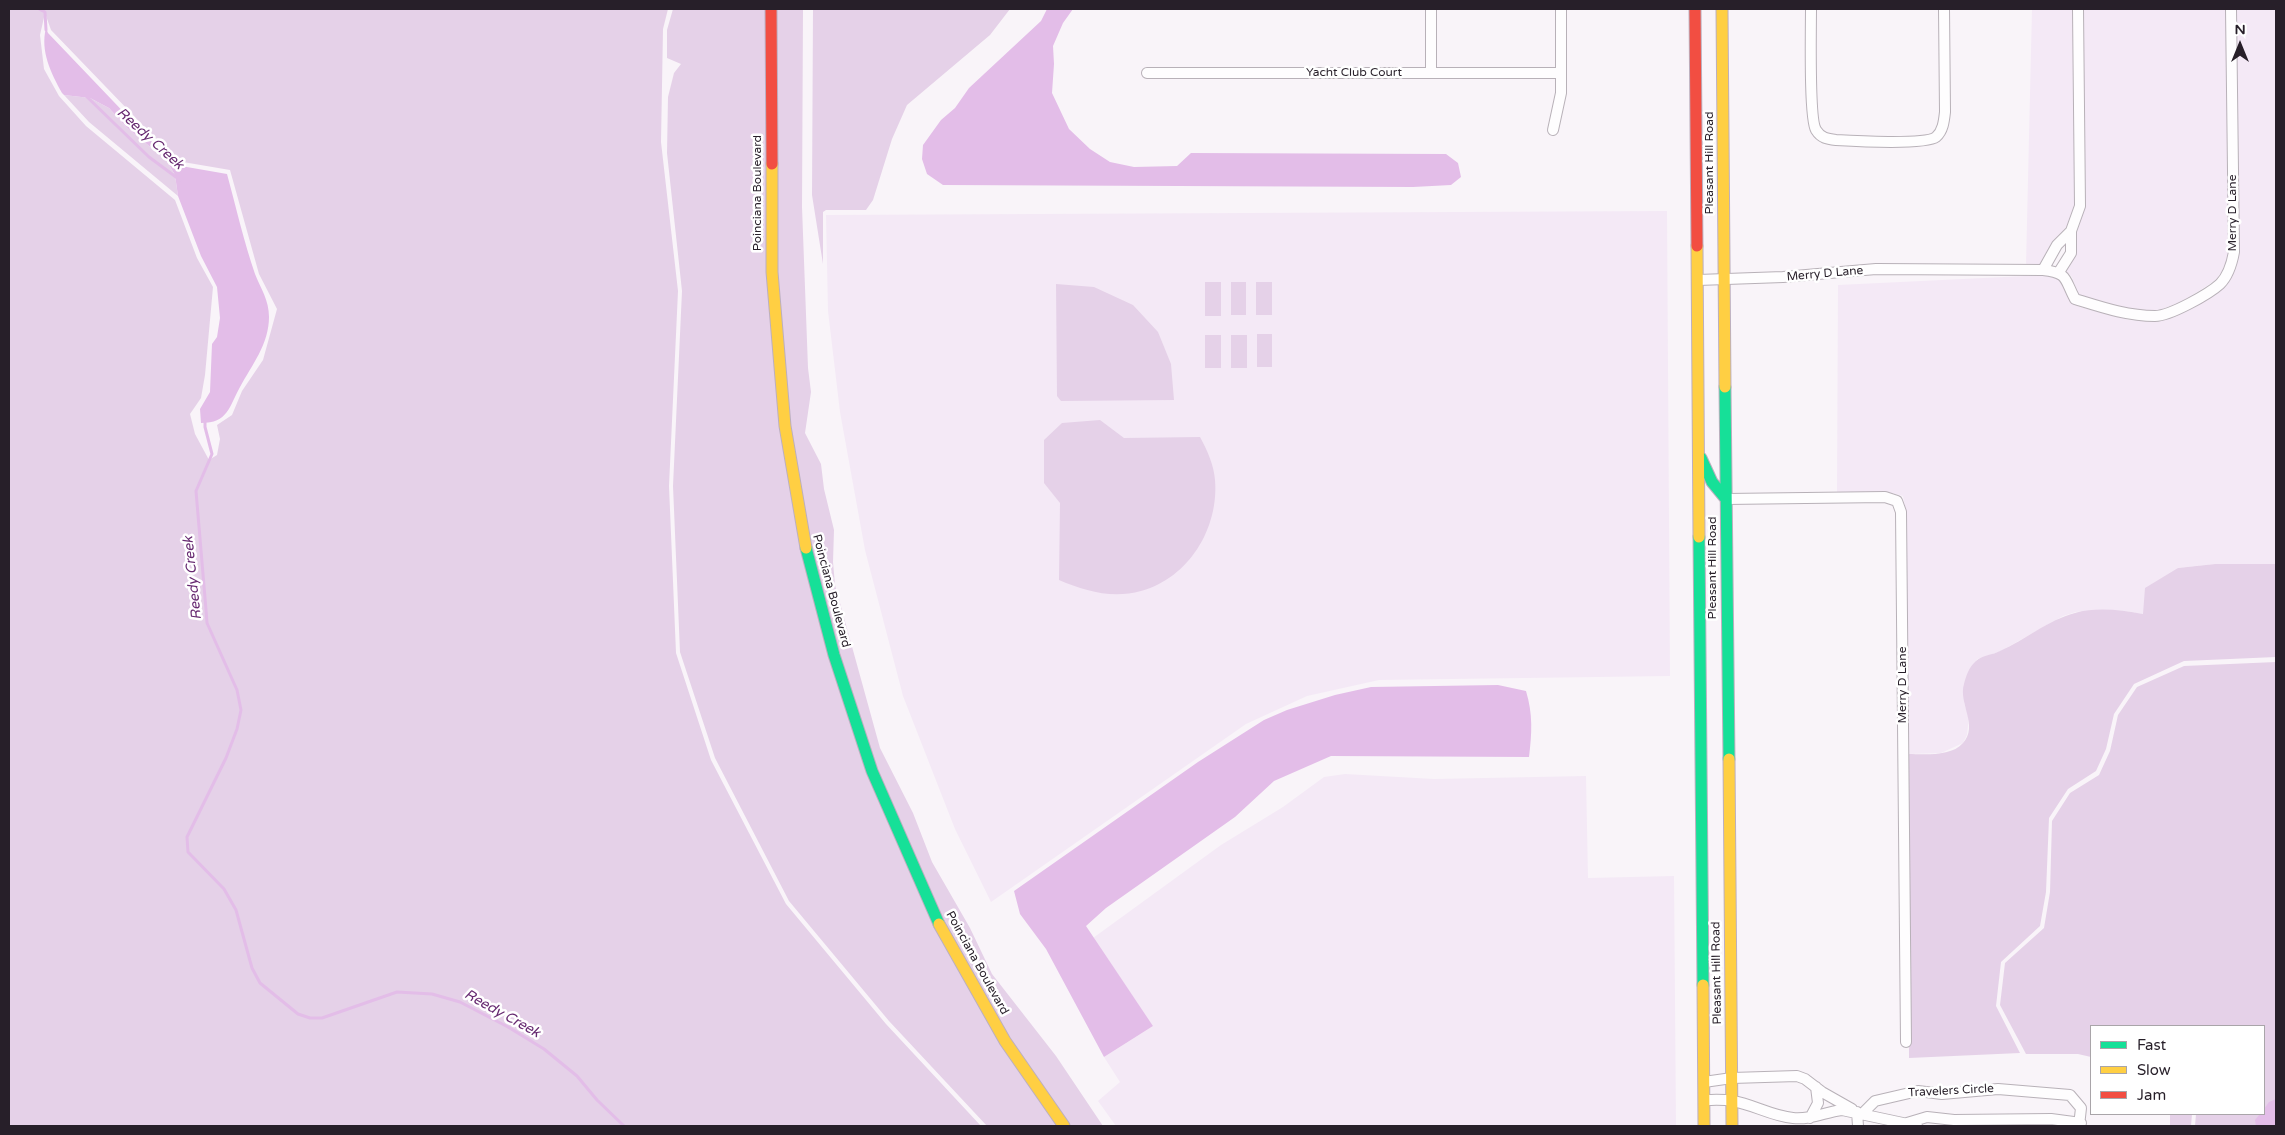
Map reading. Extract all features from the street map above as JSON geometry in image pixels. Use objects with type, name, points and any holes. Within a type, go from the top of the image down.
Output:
[{"type":"main road","name":"Poinciana Boulevard","points":[[771,9],[772,272],[786,426],[802,533],[834,655],[872,771],[935,917],[1005,1040],[1064,1126]]},
{"type":"main road","name":"Pleasant Hill Road","points":[[1695,9],[1704,1126]]},
{"type":"main road","name":"Pleasant Hill Road","points":[[1722,9],[1732,1126]]},
{"type":"main road","points":[[1699,452],[1712,482],[1726,499]]},
{"type":"street","points":[[1431,9],[1431,73]]},
{"type":"street","points":[[1553,130],[1561,93],[1561,9]]},
{"type":"street","points":[[1811,9],[1812,111],[1815,128],[1822,138],[1836,140],[1912,141],[1936,137],[1943,127],[1945,112],[1944,9]]},
{"type":"street","points":[[2059,272],[2071,252],[2071,231],[2080,206],[2078,9]]},
{"type":"street","name":"Merry D Lane","points":[[1698,280],[1783,277],[1876,269],[2043,270],[2059,272],[2067,278],[2075,299],[2130,314],[2157,317],[2183,307],[2221,283],[2232,265],[2234,252],[2231,9]]},
{"type":"street","name":"Yacht Club Court","points":[[1147,72],[1561,73]]},
{"type":"street","points":[[2043,270],[2057,245],[2071,231]]},
{"type":"street","name":"Merry D Lane","points":[[1726,499],[1885,497],[1896,501],[1899,506],[1902,522],[1906,1042]]},
{"type":"street","points":[[1704,1082],[1732,1078],[1797,1076],[1860,1113]]},
{"type":"street","points":[[1810,1118],[1818,1103],[1816,1088]]},
{"type":"street","name":"Travelers Circle","points":[[1860,1113],[1875,1101],[1918,1091],[1942,1094],[1998,1089],[2070,1094],[2081,1108],[2080,1125]]},
{"type":"street","points":[[1704,1100],[1732,1101],[1780,1116],[1810,1118],[1816,1118],[1830,1111],[1842,1110],[1912,1124],[1928,1117],[1954,1120],[2051,1120],[2080,1125]]},
{"type":"street","points":[[1858,1126],[1860,1113]]},
{"type":"shaded area","points":[[9,9],[668,9],[663,29],[661,142],[678,291],[669,486],[676,653],[711,760],[786,904],[886,1024],[981,1126],[9,1126]],"holes":[[[45,13],[51,30],[159,142],[183,162],[230,170],[259,274],[277,309],[263,360],[242,391],[232,415],[217,425],[220,439],[217,455],[209,460],[195,434],[190,414],[201,398],[205,375],[213,287],[197,258],[175,200],[86,126],[59,96],[44,69],[40,35]]]},
{"type":"shaded area","points":[[673,9],[803,9],[802,207],[808,368],[811,392],[805,433],[821,464],[824,489],[834,530],[833,562],[835,585],[880,748],[913,813],[932,862],[970,928],[992,974],[1056,1056],[1103,1126],[987,1126],[889,1021],[789,901],[715,758],[680,652],[673,486],[682,291],[667,153],[668,97],[674,73],[681,64],[667,58],[667,30]]},
{"type":"shaded area","points":[[813,9],[1010,9],[990,35],[907,105],[892,139],[873,200],[866,210],[826,210],[823,212],[823,264],[812,195]]},
{"type":"shaded area","points":[[1047,9],[1073,9],[1063,23],[1053,46],[1052,93],[1069,129],[1090,149],[1110,162],[1134,167],[1177,166],[1191,153],[1446,154],[1458,163],[1461,177],[1451,185],[1413,187],[943,185],[927,174],[922,159],[923,145],[941,120],[955,108],[969,88],[1041,21]]},
{"type":"shaded area","points":[[2032,9],[2073,9],[2075,205],[2068,225],[2053,242],[2041,264],[2026,265]]},
{"type":"shaded area","points":[[2083,9],[2226,9],[2228,263],[2217,279],[2181,302],[2157,311],[2130,309],[2078,295],[2072,277],[2065,270],[2085,206]]},
{"type":"shaded area","points":[[2236,9],[2276,9],[2276,564],[2215,564],[2178,568],[2143,614],[2125,611],[2093,610],[2076,612],[2063,616],[1999,652],[1977,659],[1964,703],[1969,716],[1967,735],[1963,743],[1941,753],[1908,754],[1906,512],[1903,496],[1892,493],[1837,493],[1838,285],[2046,275],[2057,277],[2063,282],[2066,292],[2074,305],[2129,320],[2157,322],[2185,312],[2223,288],[2236,268],[2239,252]]},
{"type":"shaded area","points":[[46,28],[48,33],[156,146],[181,166],[227,174],[251,262],[266,300],[269,317],[266,336],[259,354],[230,407],[217,420],[201,423],[200,409],[210,392],[212,344],[217,337],[220,318],[217,287],[201,256],[178,196],[175,175],[166,160],[125,126],[109,108],[90,98],[64,95],[62,93],[48,62],[44,45]]},
{"type":"shaded area","points":[[64,95],[90,98],[109,108],[125,126],[166,160],[175,175],[178,196],[89,122]]},
{"type":"shaded area","points":[[1667,211],[1670,676],[1379,680],[1307,696],[1246,724],[991,902],[955,829],[903,696],[865,550],[840,412],[828,311],[826,215]]},
{"type":"shaded area","points":[[1205,282],[1221,282],[1221,316],[1205,316]]},
{"type":"shaded area","points":[[1231,282],[1246,282],[1246,315],[1231,315]]},
{"type":"shaded area","points":[[1256,282],[1272,282],[1272,315],[1256,315]]},
{"type":"shaded area","points":[[1056,284],[1094,287],[1133,305],[1158,332],[1171,364],[1174,400],[1061,401],[1057,396]]},
{"type":"shaded area","points":[[1257,334],[1272,334],[1272,367],[1257,367]]},
{"type":"shaded area","points":[[1205,335],[1221,335],[1221,368],[1205,368]]},
{"type":"shaded area","points":[[1231,335],[1247,335],[1247,368],[1231,368]]},
{"type":"shaded area","points":[[1100,420],[1124,438],[1200,437],[1213,469],[1215,498],[1212,516],[1198,549],[1187,563],[1173,575],[1141,591],[1120,594],[1099,593],[1059,580],[1060,503],[1044,483],[1044,440],[1062,423]]},
{"type":"shaded area","points":[[2215,564],[2276,564],[2276,657],[2184,661],[2134,684],[2114,714],[2106,749],[2096,771],[2068,789],[2049,818],[2046,892],[2040,926],[2001,962],[1996,1006],[2020,1053],[1909,1058],[1908,754],[1945,753],[1952,751],[1963,743],[1969,729],[1963,691],[1964,684],[1970,669],[1978,659],[2000,651],[2055,620],[2075,613],[2091,610],[2109,610],[2143,614],[2145,588],[2178,568]]},
{"type":"shaded area","points":[[2276,662],[2276,1126],[2195,1126],[2196,1115],[2265,1115],[2265,1025],[2090,1025],[2090,1057],[2078,1054],[2026,1054],[2000,1005],[2005,963],[2044,928],[2050,892],[2052,821],[2070,793],[2099,775],[2110,751],[2118,715],[2137,687],[2184,666]]},
{"type":"shaded area","points":[[1498,685],[1526,691],[1531,724],[1529,757],[1331,756],[1274,781],[1235,817],[1106,908],[1086,926],[1153,1026],[1104,1057],[1046,949],[1020,914],[1014,891],[1198,762],[1264,720],[1287,710],[1335,695],[1371,687]]},
{"type":"shaded area","points":[[1345,774],[1434,779],[1586,776],[1588,878],[1674,876],[1676,1126],[1116,1126],[1098,1101],[1120,1082],[1104,1057],[1153,1026],[1093,938],[1221,845],[1283,807],[1324,777]]},
{"type":"shaded area","points":[[2276,1099],[2276,1126],[2256,1126],[2255,1120],[2259,1115],[2265,1115],[2265,1108],[2269,1102]]},
{"type":"shaded area","points":[[2170,1115],[2192,1115],[2191,1126],[2170,1126]]},
{"type":"waterway","name":"Reedy Creek","points":[[39,9],[45,12],[46,30]]},
{"type":"waterway","name":"Reedy Creek","points":[[84,94],[149,157],[180,180]]},
{"type":"waterway","name":"Reedy Creek","points":[[205,419],[205,427],[212,454],[196,491],[207,623],[237,690],[241,710],[237,729],[226,758],[187,837],[188,852],[224,889],[236,910],[252,968],[260,983],[298,1014],[310,1018],[322,1018],[397,992],[432,994],[460,1002],[508,1027],[544,1049],[577,1076],[597,1100],[624,1126]]},
{"type":"traffic: fast","points":[[1725,387],[1729,759]]},
{"type":"traffic: fast","points":[[1701,458],[1712,482],[1726,499]]},
{"type":"traffic: fast","points":[[1699,537],[1703,985]]},
{"type":"traffic: fast","points":[[806,548],[834,655],[872,771],[939,924]]},
{"type":"traffic: slow","points":[[1722,9],[1725,387]]},
{"type":"traffic: slow","points":[[772,164],[772,272],[785,426],[806,548]]},
{"type":"traffic: slow","points":[[1697,246],[1699,537]]},
{"type":"traffic: slow","points":[[1729,759],[1732,1126]]},
{"type":"traffic: slow","points":[[939,924],[1005,1041],[1064,1126]]},
{"type":"traffic: slow","points":[[1703,985],[1704,1126]]},
{"type":"traffic: jam","points":[[771,9],[772,164]]},
{"type":"traffic: jam","points":[[1695,9],[1697,246]]}]
